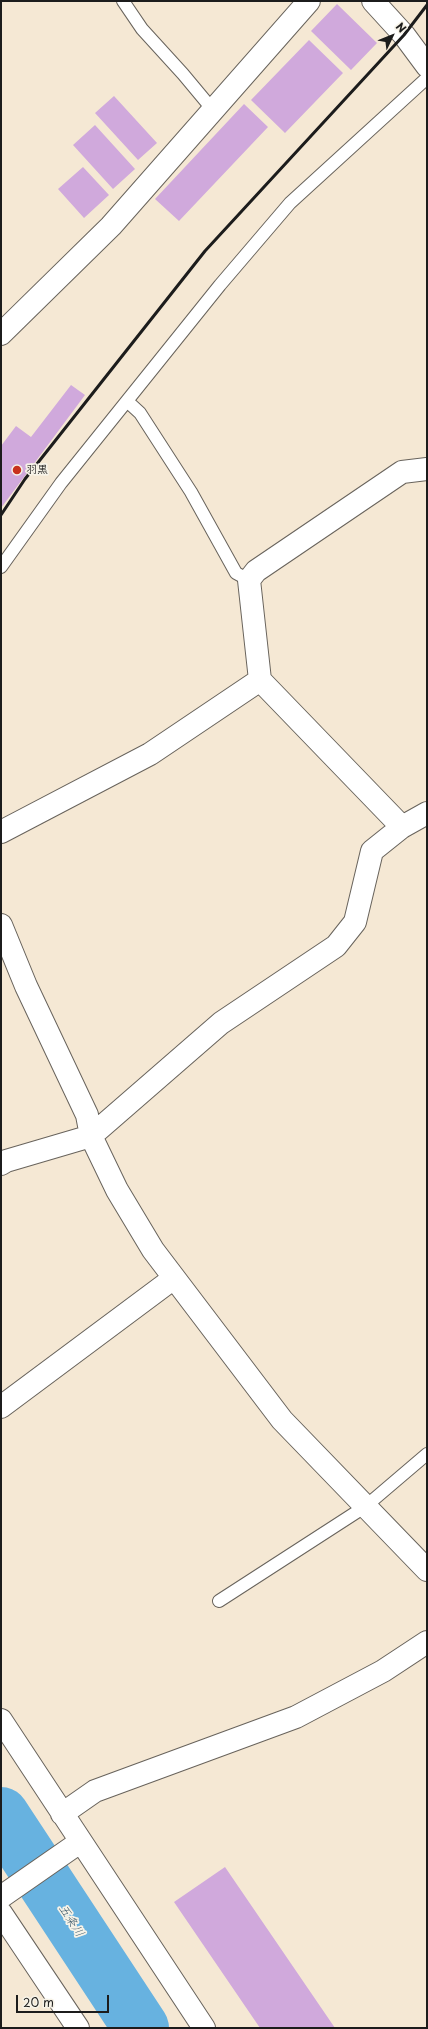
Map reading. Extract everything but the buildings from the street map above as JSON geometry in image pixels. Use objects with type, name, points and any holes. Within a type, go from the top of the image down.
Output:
[{"type":"street","points":[[1,334],[111,226],[309,1]]},
{"type":"street","points":[[373,1],[404,35],[427,66]]},
{"type":"street","points":[[402,827],[260,680],[249,580],[256,571],[402,472],[427,469]]},
{"type":"street","points":[[1,832],[150,754],[260,680]]},
{"type":"street","points":[[1,1164],[6,1161],[91,1136],[222,1023],[336,946],[355,922],[372,851],[402,827],[427,813]]},
{"type":"street","points":[[1,925],[26,986],[87,1115],[91,1136],[117,1190],[153,1250],[282,1420],[427,1570]]},
{"type":"street","points":[[1,1407],[174,1278]]},
{"type":"street","points":[[62,1814],[94,1791],[296,1717],[383,1671],[427,1642]]},
{"type":"street","points":[[1,1720],[204,2028]]},
{"type":"street","points":[[1,1897],[80,1842]]},
{"type":"street","points":[[1,1913],[78,2028]]},
{"type":"lane","points":[[123,1],[142,30],[183,74],[213,110]]},
{"type":"lane","points":[[1,567],[61,484],[220,285],[290,203],[427,78]]},
{"type":"lane","points":[[127,401],[140,413],[191,492],[236,573],[249,580]]},
{"type":"lane","points":[[219,1601],[366,1506],[427,1454]]},
{"type":"waterway","name":"五条川","points":[[1,1815],[141,2028]]},
{"type":"railway","points":[[1,515],[25,479],[205,251],[404,35],[427,5]]},
{"type":"place","name":"羽黒","points":[[17,470]]}]
